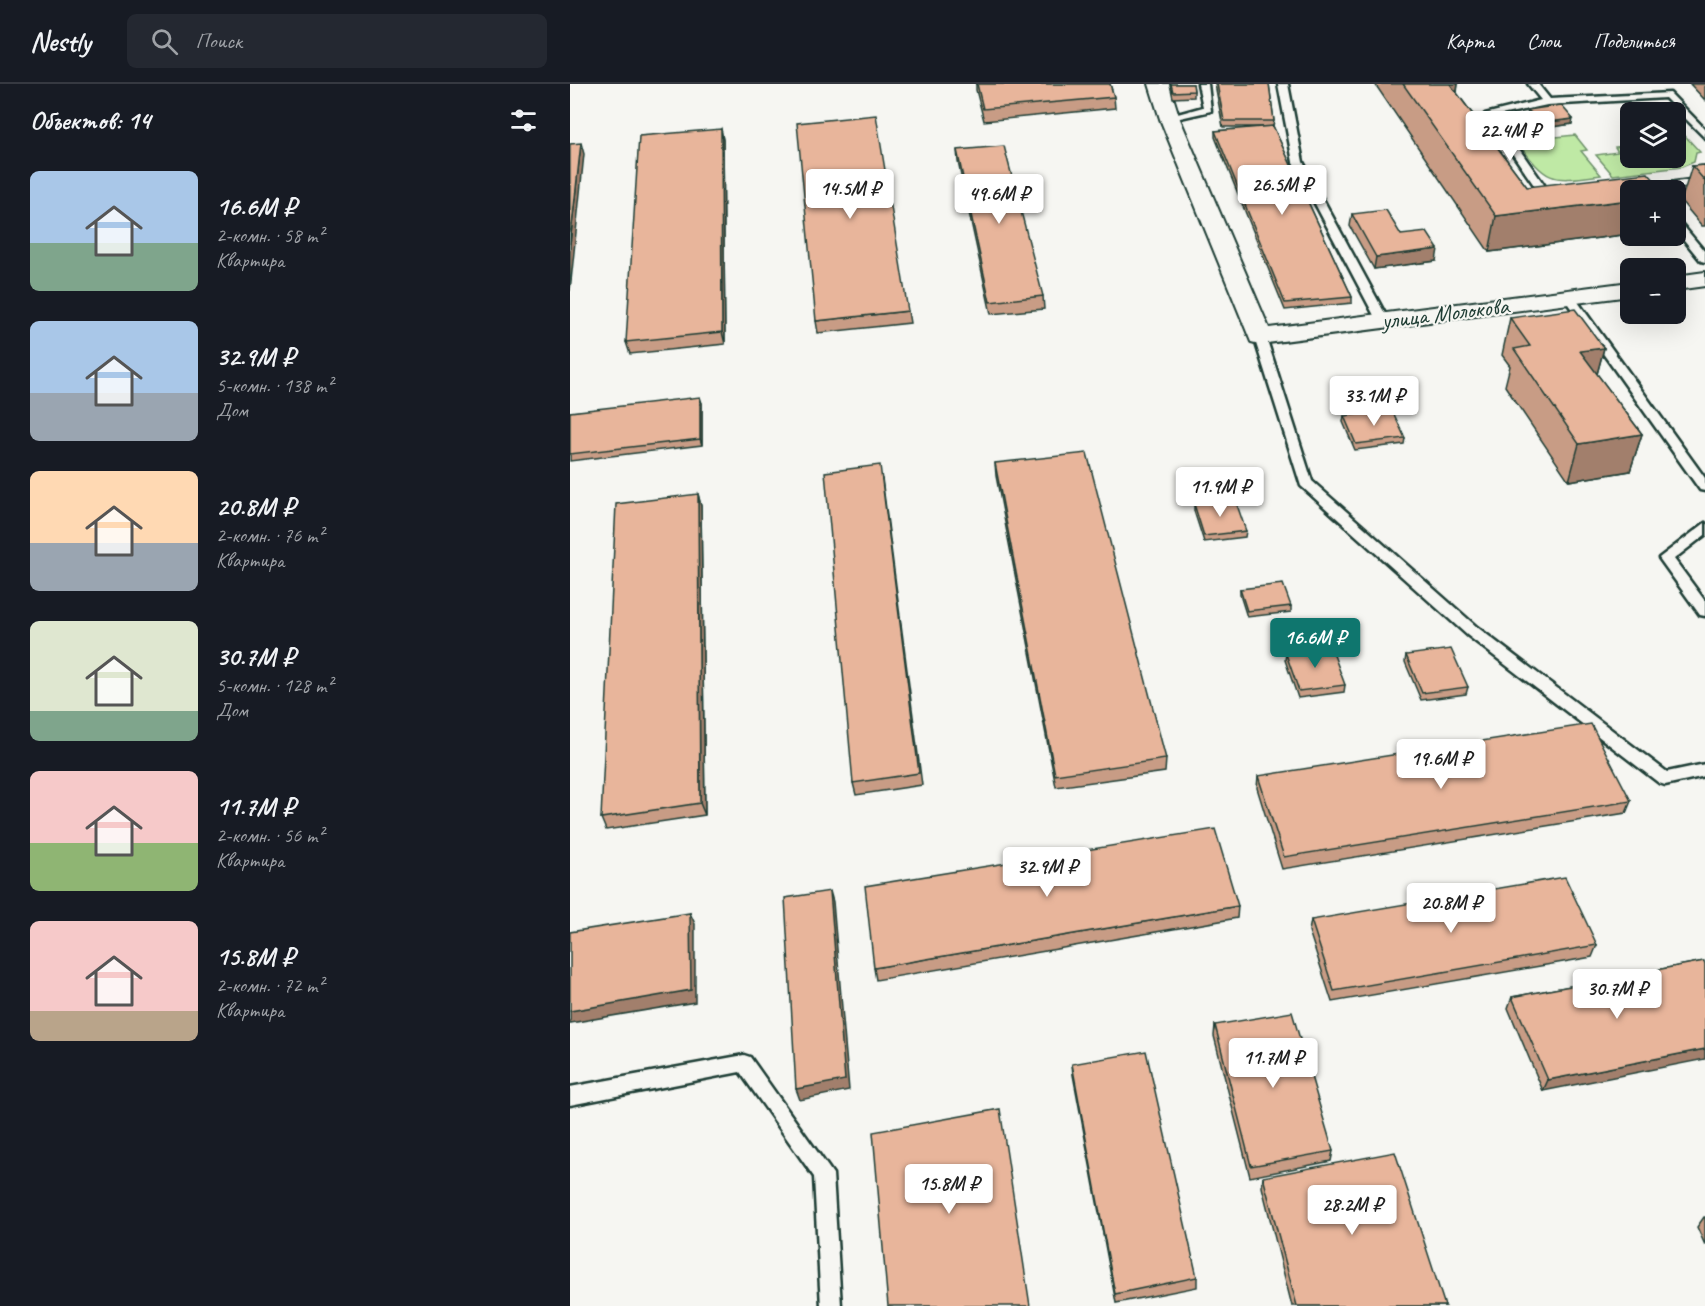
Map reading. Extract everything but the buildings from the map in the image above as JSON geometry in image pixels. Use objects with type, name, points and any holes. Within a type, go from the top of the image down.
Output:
[{"type":"street","points":[[1159,84],[1170,119],[1260,337]]},
{"type":"street","points":[[1686,282],[1705,279]]},
{"type":"street","name":"улица Молокова","points":[[1260,337],[1620,290]]},
{"type":"lane","points":[[1170,119],[1208,109],[1203,84]]},
{"type":"lane","points":[[1283,84],[1298,162],[1383,321]]},
{"type":"lane","points":[[1533,84],[1547,102]]},
{"type":"lane","points":[[1560,198],[1549,199],[1490,114],[1547,102],[1667,95],[1705,135]]},
{"type":"lane","points":[[1686,184],[1705,181]]},
{"type":"lane","points":[[1686,236],[1705,259]]},
{"type":"lane","points":[[1569,297],[1705,487]]},
{"type":"lane","points":[[1260,337],[1306,483],[1472,631],[1665,779],[1705,770]]},
{"type":"lane","points":[[1705,528],[1666,558],[1705,611]]},
{"type":"lane","points":[[570,1096],[744,1063],[823,1174],[831,1306]]},
{"type":"green space","points":[[1575,135],[1587,150],[1581,151],[1601,175],[1570,179],[1551,176],[1536,165],[1516,141]]},
{"type":"green space","points":[[1686,137],[1700,152],[1696,153],[1694,162],[1686,165]]},
{"type":"green space","points":[[1620,146],[1620,168],[1673,168],[1613,175],[1596,155],[1618,152],[1615,147]]}]
